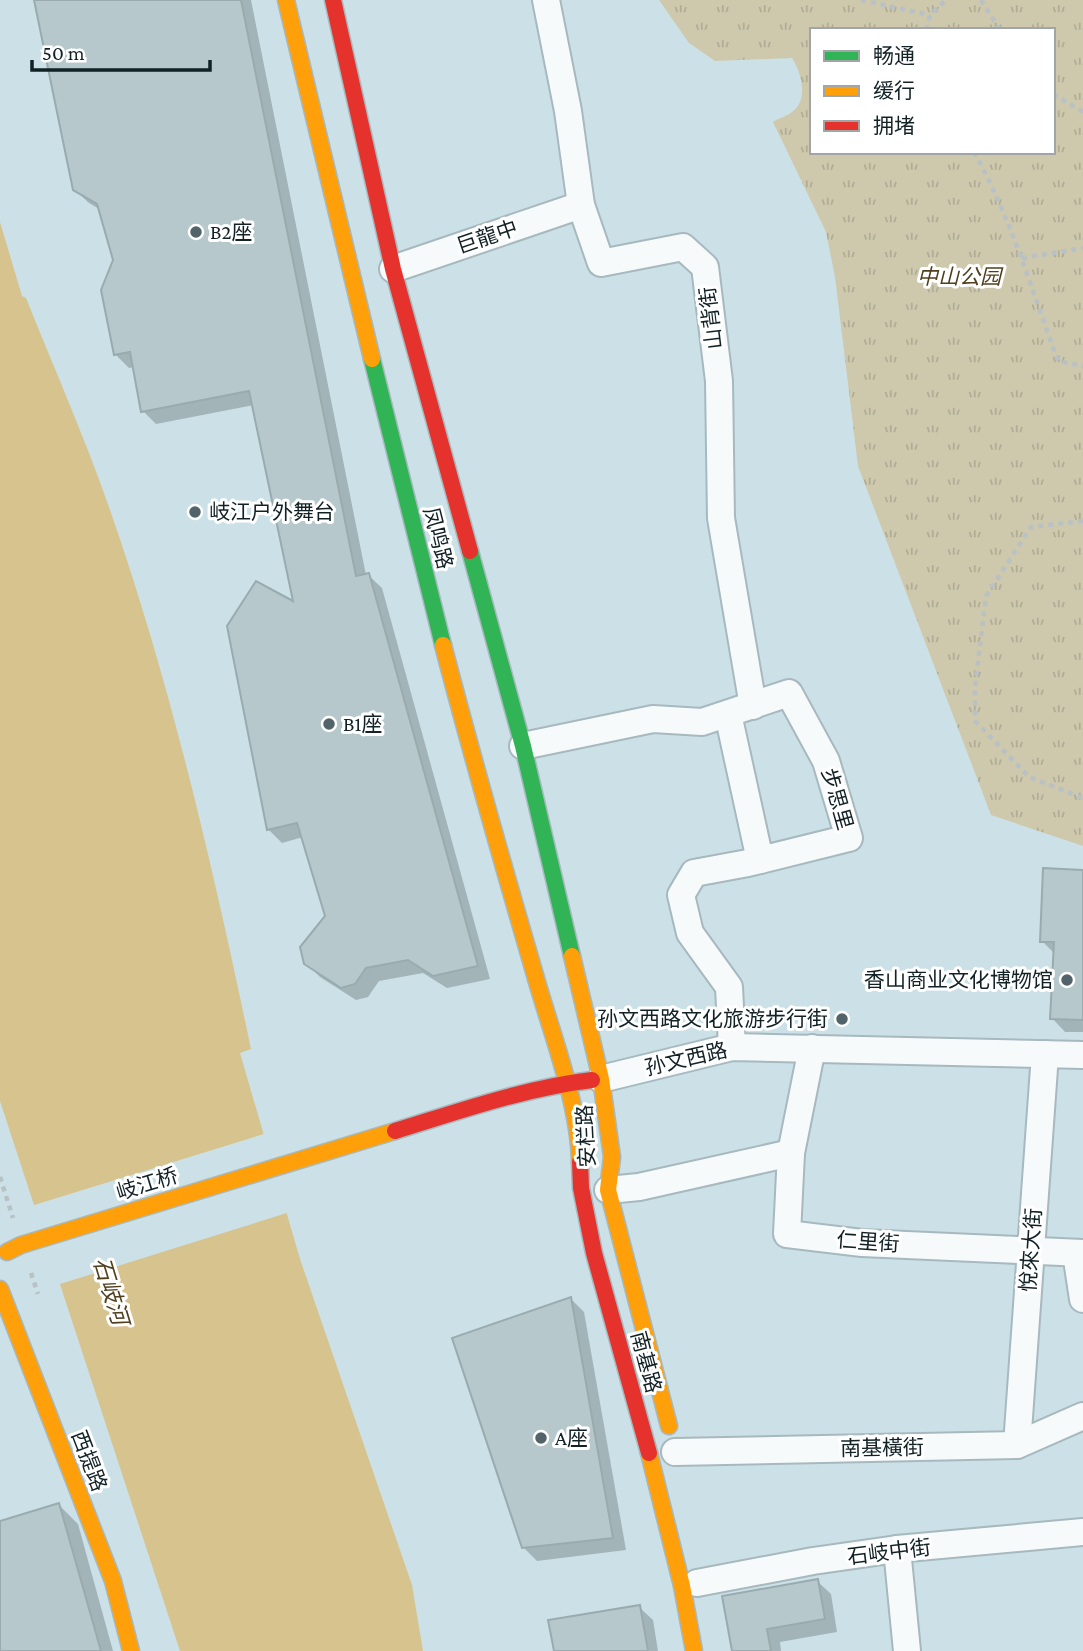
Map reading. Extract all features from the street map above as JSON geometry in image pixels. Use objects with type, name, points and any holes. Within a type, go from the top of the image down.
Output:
[{"type":"main road","name":"凤鸣路","points":[[286,0],[399,471],[467,738],[566,1083]]},
{"type":"main road","name":"凤鸣路","points":[[332,0],[393,269],[523,746],[601,1079]]},
{"type":"main road","name":"孙文西路","points":[[300,1159],[478,1105],[566,1083],[601,1079]]},
{"type":"main road","name":"安栏路","points":[[601,1079],[612,1157],[608,1191]]},
{"type":"main road","name":"南基路","points":[[566,1083],[580,1140],[581,1188],[594,1253],[653,1468],[682,1586],[694,1651]]},
{"type":"main road","name":"岐江桥","points":[[12,1251],[300,1159]]},
{"type":"main road","name":"南基路","points":[[608,1191],[677,1459]]},
{"type":"main road","name":"西提路","points":[[0,1289],[113,1581],[131,1651]]},
{"type":"main road","points":[[696,1576],[709,1651]]},
{"type":"street","name":"山背街","points":[[546,0],[568,111],[581,205],[601,262],[684,247],[705,267],[719,381],[721,518],[741,710]]},
{"type":"street","name":"巨龍中","points":[[393,269],[581,205]]},
{"type":"street","name":"步思里","points":[[523,746],[653,719],[702,722],[789,693],[827,761],[849,838],[694,873],[681,895],[690,933],[729,987],[732,1047]]},
{"type":"street","points":[[741,710],[760,860]]},
{"type":"street","name":"孙文西路","points":[[601,1079],[732,1047],[1083,1055]]},
{"type":"street","name":"仁里街","points":[[812,1048],[791,1153],[787,1234],[862,1243],[1031,1251]]},
{"type":"street","name":"悅來大街","points":[[1017,1445],[1045,1054]]},
{"type":"street","points":[[608,1191],[639,1187],[791,1153]]},
{"type":"street","points":[[1031,1251],[1080,1253],[1083,1299]]},
{"type":"street","name":"南基橫街","points":[[677,1459],[1017,1445],[1083,1416]]},
{"type":"street","name":"石岐中街","points":[[696,1576],[897,1549],[1083,1532]]},
{"type":"street","points":[[897,1549],[907,1651]]},
{"type":"path","points":[[861,0],[930,15]]},
{"type":"path","points":[[927,28],[930,15],[946,0]]},
{"type":"path","points":[[981,0],[999,28]]},
{"type":"path","points":[[1055,95],[1083,112]]},
{"type":"path","points":[[975,154],[991,183],[1058,361],[1083,366]]},
{"type":"path","points":[[1021,258],[1083,248]]},
{"type":"path","points":[[1083,521],[1031,527],[986,596],[975,687],[975,721],[1029,777],[1083,797]]},
{"type":"path","points":[[0,1177],[12,1251]]},
{"type":"green space","name":"中山公园","points":[[659,0],[1083,0],[1083,846],[991,815],[858,466],[835,277],[826,232],[773,122],[791,113],[801,100],[802,85],[795,64],[792,58],[715,61],[689,43]]},
{"type":"water","name":"石岐河","points":[[0,222],[22,296],[26,298],[100,483],[152,642],[189,777],[237,981],[251,1049],[240,1053],[300,1259],[412,1585],[423,1651],[180,1651],[0,1101]]},
{"type":"pier","points":[[267,1133],[290,1212],[57,1285],[31,1206]]},
{"type":"building","points":[[34,0],[241,0],[356,576],[369,573],[478,966],[433,976],[408,960],[366,968],[355,984],[341,988],[304,964],[300,947],[325,916],[297,823],[267,830],[227,626],[256,581],[293,601],[249,391],[141,412],[130,352],[114,355],[101,290],[113,260],[97,204],[73,190]]},
{"type":"building","name":"香山商业文化博物馆","points":[[1043,868],[1083,870],[1083,1020],[1050,1019],[1054,942],[1040,942]]},
{"type":"building","name":"A座","points":[[571,1297],[613,1538],[522,1548],[452,1338]]},
{"type":"building","points":[[59,1503],[101,1651],[0,1651],[0,1521]]},
{"type":"building","points":[[818,1579],[825,1619],[767,1629],[771,1651],[732,1651],[722,1596]]},
{"type":"building","points":[[640,1605],[648,1651],[554,1651],[548,1620]]},
{"type":"traffic: fast","points":[[372,359],[443,645]]},
{"type":"traffic: fast","points":[[470,551],[523,746],[572,956]]},
{"type":"traffic: slow","points":[[286,0],[372,359]]},
{"type":"traffic: slow","points":[[443,645],[499,852],[570,1092],[580,1162]]},
{"type":"traffic: slow","points":[[572,956],[601,1079],[612,1157],[608,1190],[669,1426]]},
{"type":"traffic: slow","points":[[7,1252],[21,1245],[395,1131]]},
{"type":"traffic: slow","points":[[0,1289],[113,1581],[131,1651]]},
{"type":"traffic: slow","points":[[649,1453],[682,1586],[694,1651]]},
{"type":"traffic: jam","points":[[333,0],[393,269],[470,551]]},
{"type":"traffic: jam","points":[[395,1131],[517,1094],[592,1080]]},
{"type":"traffic: jam","points":[[580,1162],[581,1188],[594,1253],[649,1453]]},
{"type":"place","name":"B2座","points":[[196,232]]},
{"type":"place","name":"岐江户外舞台","points":[[195,512]]},
{"type":"place","name":"B1座","points":[[329,724]]},
{"type":"place","name":"香山商业文化博物馆","points":[[1067,980]]},
{"type":"place","name":"孙文西路文化旅游步行街","points":[[842,1019]]},
{"type":"place","name":"A座","points":[[541,1438]]}]
